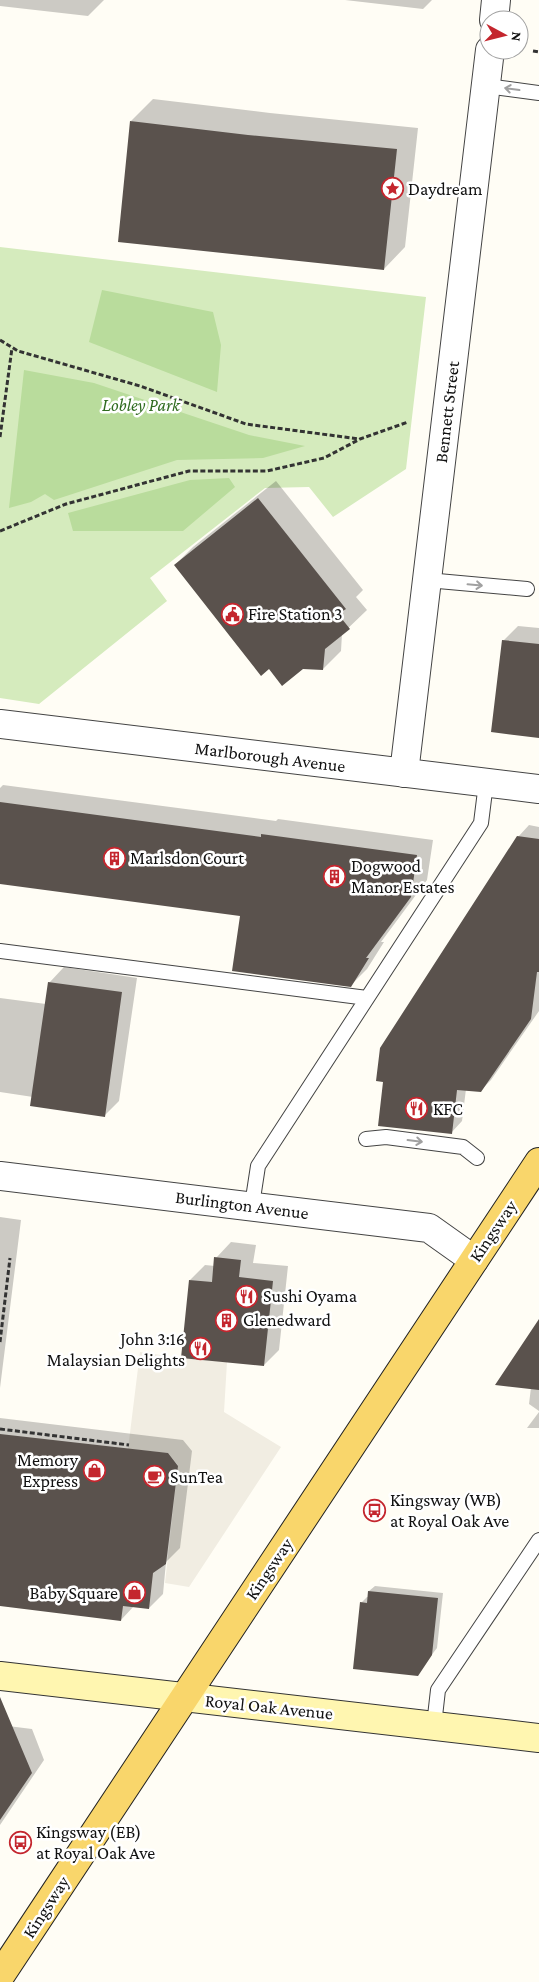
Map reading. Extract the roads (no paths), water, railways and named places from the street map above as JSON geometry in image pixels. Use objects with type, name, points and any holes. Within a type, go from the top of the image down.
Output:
[{"type":"main road","name":"Kingsway","points":[[0,1976],[539,1162]]},
{"type":"main road","name":"Royal Oak Avenue","points":[[0,1676],[183,1698],[434,1724],[539,1738]]},
{"type":"street","name":"Bennett Street","points":[[404,773],[489,60]]},
{"type":"street","name":"Marlborough Avenue","points":[[0,724],[539,789]]},
{"type":"street","name":"Burlington Avenue","points":[[0,1176],[429,1228],[474,1260]]},
{"type":"lane","points":[[486,86],[539,93]]},
{"type":"lane","points":[[427,580],[527,589]]},
{"type":"lane","points":[[252,1206],[258,1166],[481,823],[486,783]]},
{"type":"lane","points":[[0,951],[367,998]]},
{"type":"lane","points":[[366,1139],[386,1137],[463,1147],[477,1158]]},
{"type":"lane","points":[[434,1724],[438,1690],[539,1540]]},
{"type":"place","name":"Daydream","points":[[392,189]]},
{"type":"place","name":"Fire Station 3","points":[[232,614]]},
{"type":"place","name":"Marlsdon Court","points":[[114,858]]},
{"type":"place","name":"Dogwood Manor Estates","points":[[335,876]]},
{"type":"place","name":"KFC","points":[[417,1109]]},
{"type":"place","name":"Sushi Oyama","points":[[247,1296]]},
{"type":"place","name":"Glenedward","points":[[227,1320]]},
{"type":"place","name":"John 3:16 Malaysian Delights","points":[[201,1349]]},
{"type":"place","name":"Memory Express","points":[[94,1470]]},
{"type":"place","name":"SunTea","points":[[154,1477]]},
{"type":"place","name":"Kingsway (WB) at Royal Oak Ave","points":[[374,1510]]},
{"type":"place","name":"Baby Square","points":[[134,1593]]},
{"type":"place","name":"Kingsway (EB) at Royal Oak Ave","points":[[20,1842]]},
{"type":"park label","name":"Lobley Park","points":[[141,405]]}]
